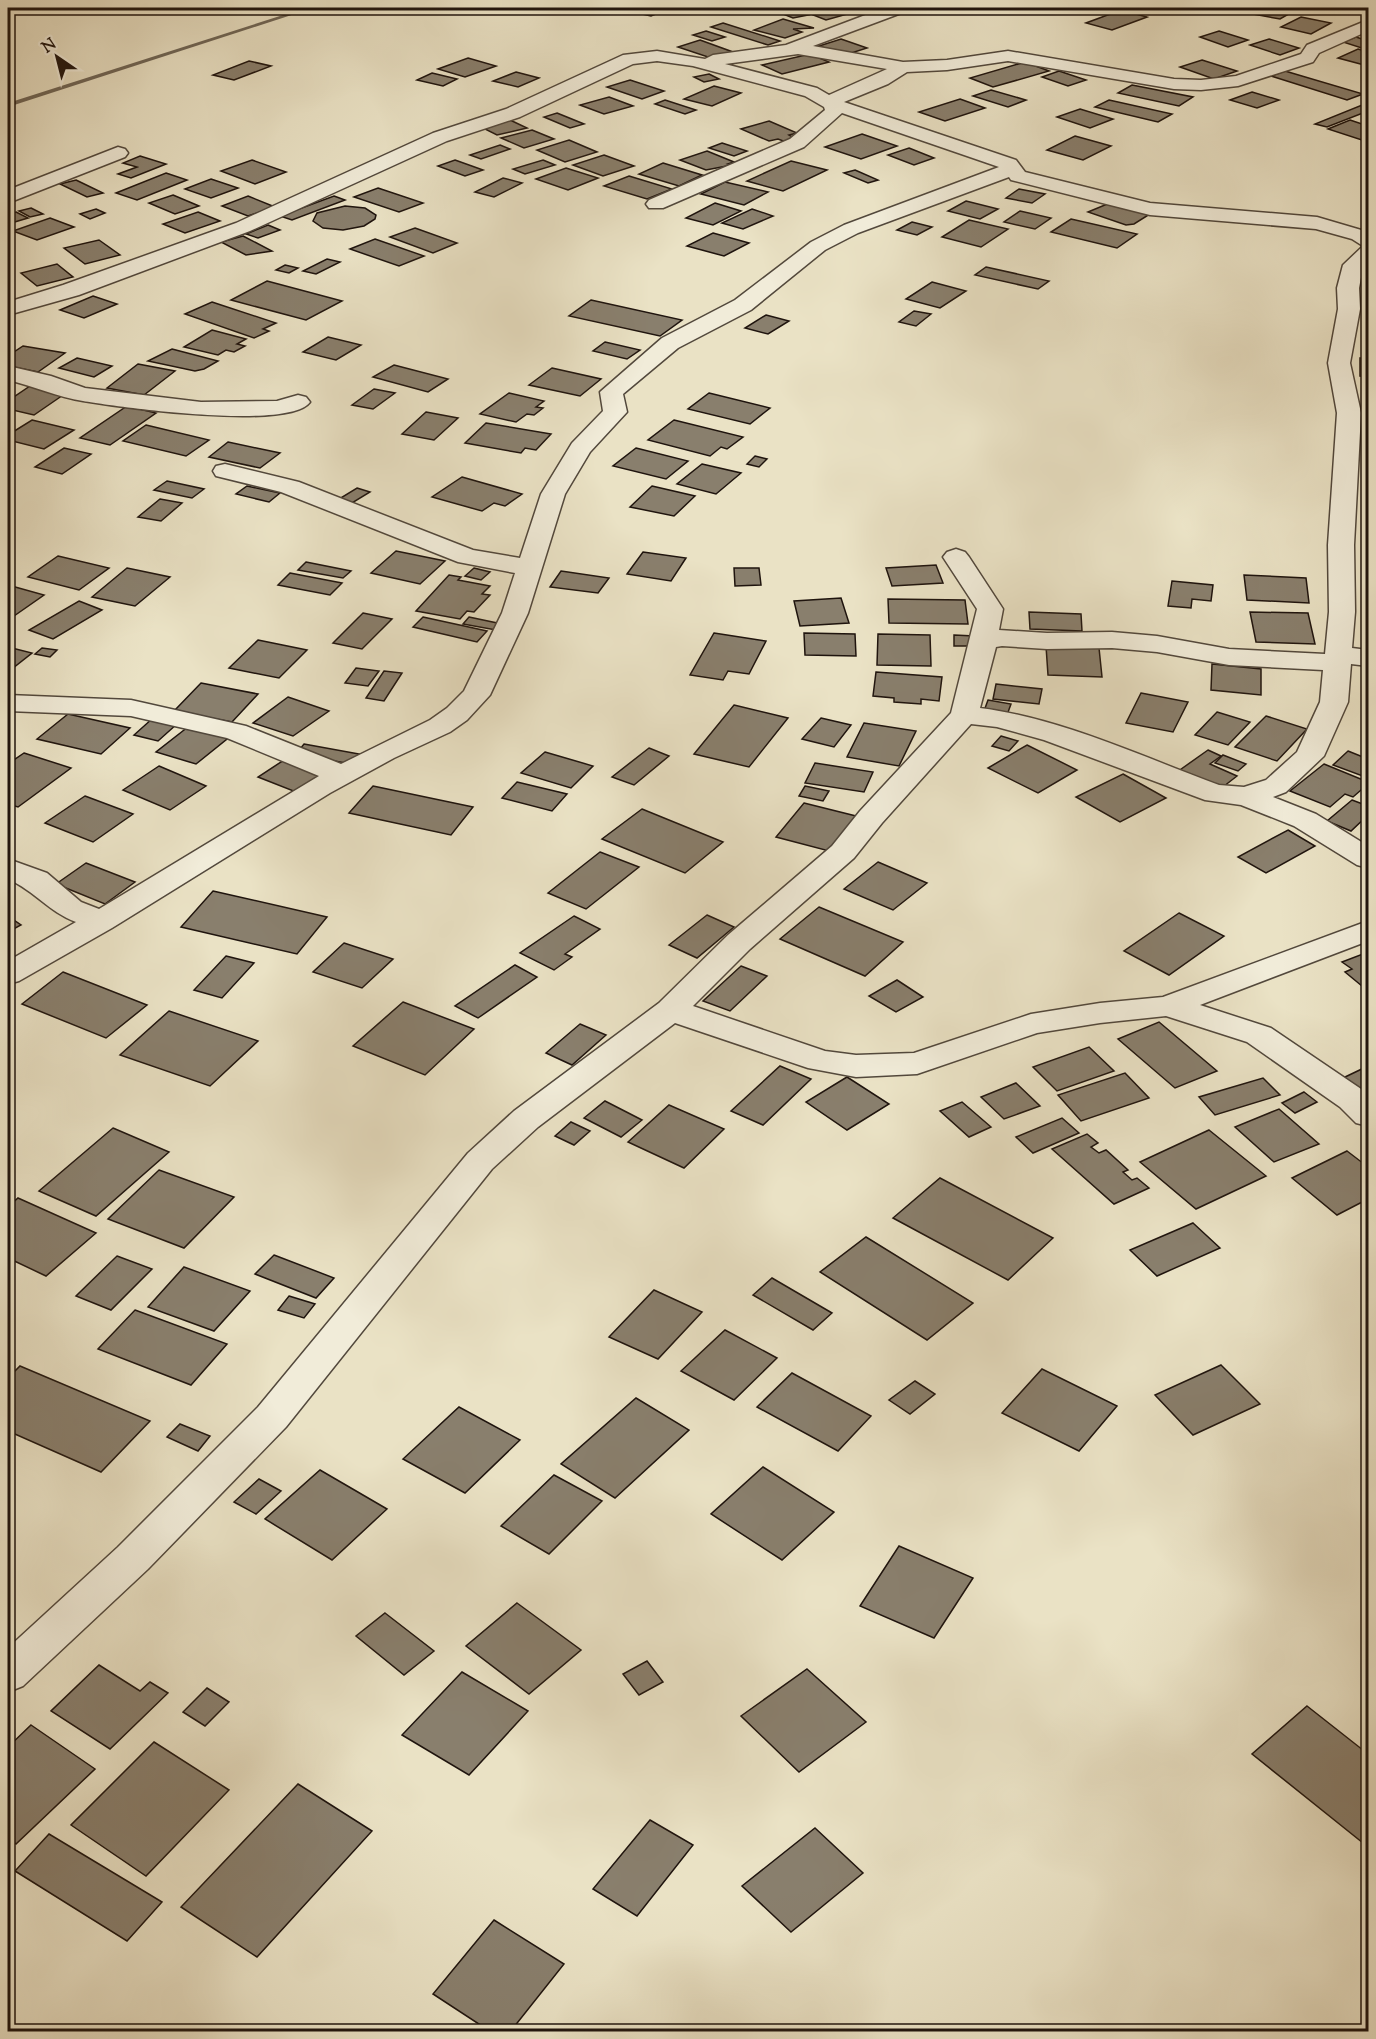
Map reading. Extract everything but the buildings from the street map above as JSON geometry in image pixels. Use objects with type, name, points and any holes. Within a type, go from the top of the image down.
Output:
[{"type":"street","points":[[787,50],[898,8]]},
{"type":"street","points":[[694,62],[808,49],[876,64],[903,67],[946,65],[1008,56],[1174,84],[1201,85],[1238,81],[1307,58],[1313,49],[1368,25]]},
{"type":"street","points":[[8,309],[71,290],[243,227],[440,137],[513,112],[629,59],[657,56],[694,62],[811,92],[831,102],[1009,164],[1018,176],[1150,208],[1317,223],[1359,235],[1368,241]]},
{"type":"street","points":[[831,102],[882,80],[903,67]]},
{"type":"street","points":[[656,204],[798,143],[834,111],[831,102]]},
{"type":"street","points":[[8,196],[118,153]]},
{"type":"street","points":[[8,974],[101,921],[343,775],[384,752],[440,726],[457,714],[476,695],[515,613],[553,494],[580,448],[615,412],[611,392],[624,379],[670,343],[742,305],[818,246],[851,229],[1011,169]]},
{"type":"street","points":[[1246,796],[1276,786],[1310,756],[1334,702],[1348,658],[1342,612],[1341,545],[1357,474],[1340,363],[1349,309],[1348,288],[1353,265],[1368,251]]},
{"type":"street","points":[[8,373],[43,381],[82,394],[201,409],[278,408],[298,402]]},
{"type":"street","points":[[225,471],[290,487],[467,557],[530,568]]},
{"type":"street","points":[[8,1674],[133,1558],[272,1417],[480,1161],[526,1119],[671,1010],[739,942],[843,852],[871,817],[964,715],[990,609],[956,557]]},
{"type":"street","points":[[984,640],[1002,638],[1047,641],[1112,640],[1157,644],[1230,657],[1348,658]]},
{"type":"street","points":[[8,703],[131,708],[236,732],[343,775]]},
{"type":"street","points":[[964,715],[998,719],[1054,734],[1215,794],[1246,796],[1305,820],[1368,859]]},
{"type":"street","points":[[8,868],[36,880],[70,909],[101,921]]},
{"type":"street","points":[[671,1010],[820,1061],[856,1066],[917,1063],[1031,1024],[1100,1013],[1168,1006],[1368,930]]},
{"type":"street","points":[[1168,1006],[1259,1035],[1352,1099],[1368,1115]]},
{"type":"waterway","points":[[8,105],[310,8]]}]
